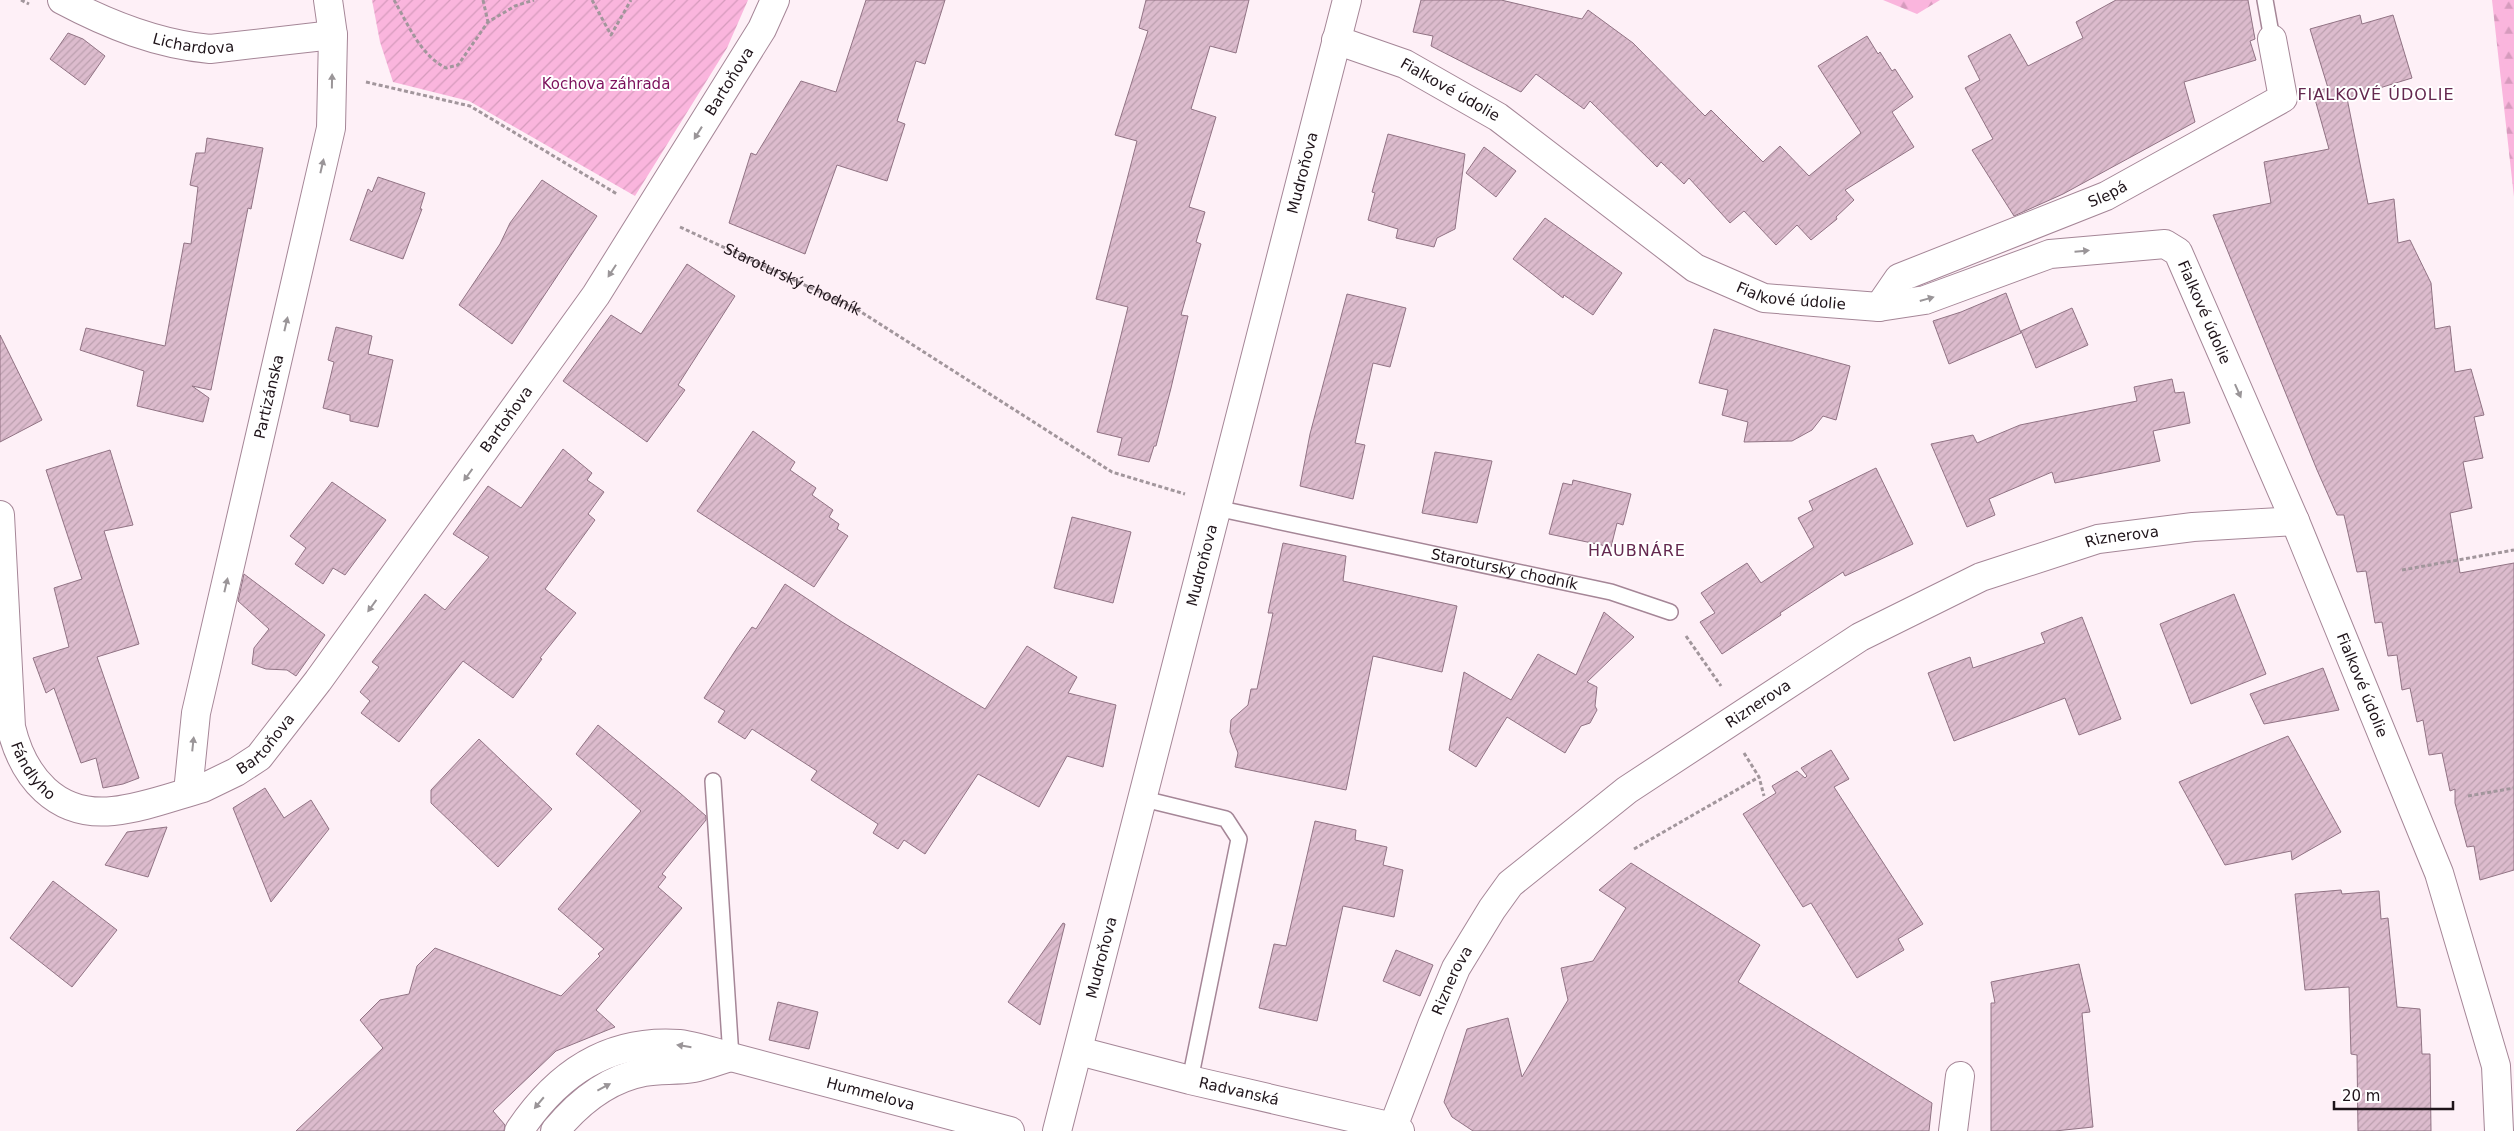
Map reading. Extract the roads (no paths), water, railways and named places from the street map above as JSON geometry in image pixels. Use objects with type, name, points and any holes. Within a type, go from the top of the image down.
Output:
[{"type":"street","name":"Lichardova","points":[[62,0],[139,34],[192,48],[210,49],[333,35]]},
{"type":"street","name":"Partizánska","points":[[188,792],[196,713],[331,128],[333,35],[328,0]]},
{"type":"street","name":"Bartoňova","points":[[188,792],[217,783],[248,765],[265,750],[545,368],[596,295],[649,213],[762,29],[775,0]]},
{"type":"street","name":"Mudroňova","points":[[1058,1131],[1336,40],[1348,0]]},
{"type":"street","name":"Slepá","points":[[1879,307],[1899,278],[2106,196],[2283,98],[2272,38]]},
{"type":"street","name":"Fialkové údolie","points":[[1336,40],[1405,64],[1498,117],[1695,268],[1764,298],[1879,307],[1925,300],[2050,254],[2165,244],[2178,252],[2295,521],[2439,873],[2496,1066],[2499,1131]]},
{"type":"street","name":"Fándlyho","points":[[0,515],[11,727],[16,747],[28,772],[40,787],[57,799],[78,808],[103,811],[123,809],[188,792]]},
{"type":"street","name":"Riznerova","points":[[1397,1129],[1432,1025],[1456,968],[1492,909],[1510,884],[1627,790],[1860,637],[1981,577],[2098,539],[2193,527],[2295,521]]},
{"type":"street","name":"Hummelova","points":[[519,1131],[558,1082],[578,1068],[612,1052],[654,1045],[679,1044],[1010,1131]]},
{"type":"street","name":"Radvanská","points":[[1079,1051],[1190,1080],[1397,1129]]},
{"type":"street","points":[[555,1131],[571,1112],[596,1091],[615,1081],[644,1072],[694,1068],[731,1057]]},
{"type":"street","points":[[1953,1131],[1960,1076]]},
{"type":"lane","points":[[2265,0],[2272,38]]},
{"type":"lane","name":"Staroturský chodník","points":[[1216,508],[1610,592],[1670,612]]},
{"type":"lane","points":[[713,781],[731,1057]]},
{"type":"lane","points":[[1144,799],[1226,819],[1239,839],[1190,1080]]},
{"type":"district","name":"FIALKOVÉ ÚDOLIE","points":[[2376,94]]},
{"type":"district","name":"HAUBNÁRE","points":[[1637,550]]},
{"type":"park label","name":"Kochova záhrada","points":[[606,84]]}]
